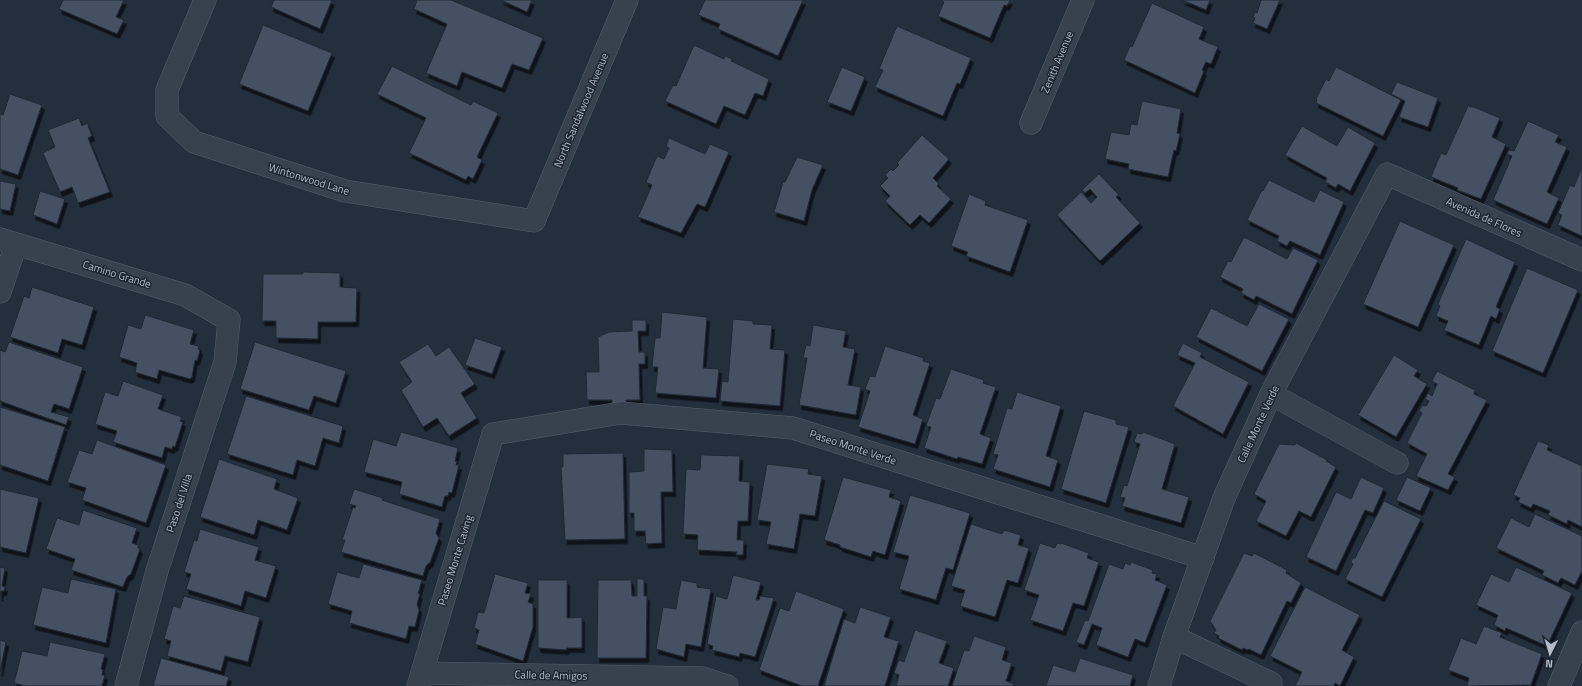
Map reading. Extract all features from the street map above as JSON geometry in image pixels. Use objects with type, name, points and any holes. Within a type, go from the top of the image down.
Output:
[{"type":"street","name":"Wintonwood Lane","points":[[205,0],[166,90],[167,116],[194,142],[345,191],[534,221]]},
{"type":"street","name":"North Sandalwood Avenue","points":[[534,221],[627,0]]},
{"type":"street","name":"Zenith Avenue","points":[[1031,123],[1083,0]]},
{"type":"street","name":"Avenida de Flores","points":[[1387,174],[1582,260]]},
{"type":"street","name":"Calle Monte Verde","points":[[1159,686],[1174,637],[1224,498],[1271,394],[1387,174]]},
{"type":"street","points":[[0,292],[8,242]]},
{"type":"street","name":"Camino Grande","points":[[8,242],[185,295],[229,320]]},
{"type":"street","name":"Paso del Villa","points":[[126,686],[157,571],[225,362],[229,320]]},
{"type":"street","points":[[1271,394],[1397,462]]},
{"type":"street","name":"Paseo Monte Verde","points":[[493,434],[621,413],[793,428],[1203,558]]},
{"type":"street","name":"Paseo Monte Caving","points":[[420,679],[493,434]]},
{"type":"street","points":[[1559,686],[1582,632]]},
{"type":"street","points":[[1174,637],[1271,683]]},
{"type":"street","name":"Calle de Amigos","points":[[420,679],[702,678],[727,686]]},
{"type":"building","points":[[63,0],[124,0],[116,17],[124,20],[117,34],[59,9]]},
{"type":"building","points":[[274,0],[332,0],[320,29],[271,7]]},
{"type":"building","points":[[417,0],[451,0],[543,38],[529,70],[512,64],[502,88],[462,72],[457,86],[426,73],[447,24],[414,9]]},
{"type":"building","points":[[501,0],[532,0],[527,12]]},
{"type":"building","points":[[705,0],[803,0],[778,56],[718,29],[720,24],[698,15]]},
{"type":"building","points":[[940,0],[1010,0],[1007,6],[1004,5],[990,38],[938,16],[944,2]]},
{"type":"building","points":[[1182,0],[1210,0],[1206,10]]},
{"type":"building","points":[[1261,0],[1280,0],[1267,29],[1253,23],[1255,18],[1253,17],[1255,12],[1257,13]]},
{"type":"building","points":[[1152,3],[1204,27],[1199,39],[1218,47],[1211,64],[1206,62],[1202,70],[1204,71],[1195,93],[1124,60],[1130,46],[1132,47]]},
{"type":"building","points":[[263,25],[332,53],[308,111],[239,84]]},
{"type":"building","points":[[897,26],[971,58],[960,84],[957,83],[943,116],[875,87],[883,70],[879,69]]},
{"type":"building","points":[[694,45],[724,59],[725,56],[732,59],[731,61],[769,79],[763,96],[755,93],[745,115],[724,106],[716,124],[665,101],[673,85],[676,86]]},
{"type":"building","points":[[392,66],[471,105],[473,101],[498,113],[477,157],[482,160],[473,179],[468,176],[466,180],[409,153],[426,118],[377,94]]},
{"type":"building","points":[[842,67],[865,77],[851,111],[827,102]]},
{"type":"building","points":[[1336,67],[1401,100],[1383,136],[1316,103],[1316,99],[1326,79],[1329,81]]},
{"type":"building","points":[[1397,82],[1438,98],[1428,127],[1399,117],[1405,101],[1391,94]]},
{"type":"building","points":[[10,94],[42,105],[18,175],[0,169],[0,114],[3,115]]},
{"type":"building","points":[[1142,101],[1181,109],[1177,133],[1180,134],[1176,151],[1174,150],[1168,177],[1128,169],[1129,164],[1105,159],[1111,132],[1129,135],[1131,124],[1137,125]]},
{"type":"building","points":[[1469,104],[1470,107],[1474,107],[1500,118],[1492,137],[1506,144],[1481,199],[1457,190],[1458,188],[1431,177],[1441,153],[1446,155]]},
{"type":"building","points":[[79,118],[82,126],[87,123],[92,136],[88,138],[110,192],[78,203],[72,187],[60,192],[43,153],[55,147],[48,130]]},
{"type":"building","points":[[1528,121],[1559,135],[1555,142],[1567,147],[1547,192],[1559,198],[1547,224],[1493,200],[1512,156],[1507,154],[1509,150],[1514,151]]},
{"type":"building","points":[[1302,126],[1337,146],[1348,127],[1375,143],[1350,191],[1338,184],[1336,188],[1325,182],[1327,178],[1285,155]]},
{"type":"building","points":[[922,135],[949,159],[933,178],[939,184],[937,186],[951,199],[929,223],[920,215],[910,225],[885,201],[890,196],[880,186],[888,178],[885,175],[891,169],[893,171],[899,165],[897,163]]},
{"type":"building","points":[[669,138],[705,154],[710,144],[729,152],[705,207],[697,204],[681,233],[638,217],[652,185],[646,182],[657,156],[664,159],[669,148],[666,146]]},
{"type":"building","points":[[797,157],[823,165],[812,190],[804,221],[774,212],[783,182],[785,182]]},
{"type":"building","points":[[1582,167],[1582,236],[1558,225],[1562,215],[1558,213],[1570,185],[1574,187]]},
{"type":"building","points":[[1099,174],[1119,195],[1116,197],[1140,223],[1100,261],[1057,215],[1081,192],[1091,203],[1097,197],[1090,189],[1085,193],[1082,190]]},
{"type":"building","points":[[1269,180],[1314,202],[1320,190],[1344,202],[1320,255],[1290,241],[1287,246],[1277,241],[1279,236],[1247,220],[1262,190],[1263,191]]},
{"type":"building","points":[[0,181],[16,184],[10,211],[0,209]]},
{"type":"building","points":[[40,191],[65,199],[57,224],[33,215]]},
{"type":"building","points":[[969,194],[986,201],[985,205],[1028,220],[1010,272],[966,256],[968,252],[951,246]]},
{"type":"building","points":[[1400,221],[1454,245],[1418,327],[1363,304]]},
{"type":"building","points":[[1244,237],[1287,259],[1293,248],[1318,260],[1292,314],[1256,296],[1254,300],[1241,293],[1243,289],[1220,277],[1228,261],[1231,262]]},
{"type":"building","points":[[1466,239],[1515,262],[1496,307],[1500,309],[1496,319],[1491,316],[1479,345],[1444,330],[1448,321],[1436,316],[1440,306],[1438,304]]},
{"type":"building","points":[[1527,268],[1578,290],[1543,373],[1492,351]]},
{"type":"building","points":[[303,272],[340,273],[340,287],[357,288],[356,322],[318,322],[318,339],[276,338],[276,321],[262,321],[263,274],[303,274]]},
{"type":"building","points":[[32,287],[94,307],[82,345],[62,339],[58,353],[10,337],[24,296],[29,298]]},
{"type":"building","points":[[1259,304],[1289,319],[1262,371],[1196,337],[1211,308],[1247,326]]},
{"type":"building","points":[[662,312],[707,317],[703,368],[719,369],[716,398],[655,393],[658,367],[652,367],[655,338],[660,338]]},
{"type":"building","points":[[145,315],[194,330],[190,344],[199,346],[198,349],[200,350],[197,361],[195,360],[192,377],[190,379],[159,370],[157,379],[135,372],[137,363],[119,357],[128,325],[141,329]]},
{"type":"building","points":[[733,319],[753,321],[753,324],[772,325],[770,349],[785,350],[780,406],[720,401],[722,381],[728,382]]},
{"type":"building","points":[[632,320],[646,320],[646,331],[638,331],[639,352],[645,352],[645,364],[639,364],[640,400],[626,400],[626,405],[612,406],[612,400],[587,400],[586,372],[599,372],[598,337],[609,332],[632,331]]},
{"type":"building","points":[[813,325],[846,331],[843,347],[855,349],[848,385],[861,387],[856,415],[799,405],[807,358],[803,358],[806,345],[810,346]]},
{"type":"building","points":[[475,338],[502,347],[492,374],[465,365]]},
{"type":"building","points":[[9,342],[83,367],[69,409],[54,404],[51,412],[69,417],[66,425],[0,401],[0,350],[5,352]]},
{"type":"building","points":[[255,342],[346,371],[336,403],[314,396],[309,410],[240,389]]},
{"type":"building","points":[[1183,343],[1202,353],[1200,357],[1249,382],[1223,434],[1173,406],[1195,363],[1177,355]]},
{"type":"building","points":[[428,344],[436,356],[449,347],[475,384],[461,393],[477,418],[449,436],[437,418],[423,427],[401,390],[412,382],[399,362]]},
{"type":"building","points":[[885,346],[924,358],[923,361],[930,363],[913,415],[923,419],[915,444],[858,427],[870,391],[865,389],[870,376],[875,377]]},
{"type":"building","points":[[1394,355],[1418,370],[1414,376],[1427,384],[1396,437],[1358,415]]},
{"type":"building","points":[[951,369],[984,380],[983,383],[996,387],[980,434],[991,438],[982,464],[958,457],[957,459],[924,448],[931,427],[926,426],[936,398],[940,399]]},
{"type":"building","points":[[1437,371],[1475,390],[1474,394],[1487,400],[1448,474],[1455,477],[1448,490],[1416,476],[1427,454],[1407,443],[1422,413],[1419,411],[1422,405],[1426,406],[1429,401],[1425,399],[1428,393],[1432,396],[1437,384],[1432,381]]},
{"type":"building","points":[[123,381],[163,395],[158,409],[182,417],[180,421],[183,422],[175,447],[173,446],[172,449],[165,447],[162,458],[113,442],[117,431],[95,424],[105,392],[118,396]]},
{"type":"building","points":[[1017,392],[1061,406],[1046,456],[1058,460],[1050,487],[993,469],[998,455],[993,454],[1007,408],[1012,409]]},
{"type":"building","points":[[246,396],[343,426],[339,443],[323,438],[315,466],[297,460],[293,475],[227,454]]},
{"type":"building","points":[[0,407],[65,427],[48,481],[0,465]]},
{"type":"building","points":[[1084,411],[1116,420],[1116,424],[1129,427],[1106,503],[1061,489]]},
{"type":"building","points":[[401,432],[458,448],[455,461],[457,462],[456,465],[459,465],[452,493],[449,492],[448,496],[445,496],[442,507],[399,494],[402,482],[364,472],[373,439],[396,446]]},
{"type":"building","points":[[1143,432],[1175,444],[1162,489],[1189,497],[1181,523],[1122,506],[1125,498],[1120,497],[1124,485],[1127,486],[1140,444],[1134,442],[1137,433],[1142,434]]},
{"type":"building","points":[[97,440],[166,465],[146,523],[82,500],[86,488],[67,482],[79,450],[92,454]]},
{"type":"building","points":[[1538,441],[1549,445],[1547,450],[1582,466],[1582,527],[1568,520],[1567,524],[1548,515],[1550,511],[1533,504],[1531,508],[1518,502],[1520,498],[1513,495]]},
{"type":"building","points":[[1296,443],[1327,460],[1326,461],[1336,467],[1311,517],[1299,511],[1286,536],[1256,521],[1266,501],[1254,494],[1279,444],[1295,445]]},
{"type":"building","points":[[644,449],[672,450],[673,492],[661,492],[662,543],[646,544],[645,531],[634,531],[634,513],[629,513],[629,472],[644,471]]},
{"type":"building","points":[[623,453],[625,539],[565,540],[561,467],[563,467],[563,454]]},
{"type":"building","points":[[701,455],[740,456],[739,481],[750,482],[748,521],[738,521],[737,540],[744,540],[743,555],[736,555],[737,552],[697,550],[698,535],[683,534],[686,469],[700,470]]},
{"type":"building","points":[[219,459],[277,479],[274,489],[298,498],[287,530],[258,520],[254,535],[200,517]]},
{"type":"building","points":[[767,464],[809,469],[808,474],[822,476],[815,516],[800,514],[794,549],[766,544],[771,522],[757,520]]},
{"type":"building","points":[[843,477],[891,490],[889,497],[901,501],[885,555],[873,551],[871,557],[824,540]]},
{"type":"building","points":[[1361,477],[1384,488],[1373,513],[1365,510],[1336,571],[1306,557],[1336,492],[1351,499]]},
{"type":"building","points":[[1407,477],[1431,488],[1420,511],[1396,500]]},
{"type":"building","points":[[0,489],[39,498],[26,553],[0,547]]},
{"type":"building","points":[[354,489],[440,519],[436,533],[439,538],[430,563],[426,566],[423,576],[341,552],[345,540],[342,540],[353,507],[355,508],[356,506],[349,504]]},
{"type":"building","points":[[910,495],[970,513],[953,570],[946,568],[936,600],[899,589],[909,556],[893,552]]},
{"type":"building","points":[[1384,501],[1421,519],[1382,597],[1345,579],[1353,564],[1351,562],[1353,558],[1355,558]]},
{"type":"building","points":[[83,510],[137,528],[132,543],[138,545],[138,548],[140,549],[131,574],[127,577],[123,587],[71,570],[75,559],[46,549],[57,518],[79,525]]},
{"type":"building","points":[[1535,514],[1582,536],[1582,571],[1575,585],[1561,578],[1558,583],[1542,575],[1544,571],[1496,548],[1511,518],[1529,527]]},
{"type":"building","points":[[971,524],[1002,534],[1004,530],[1021,535],[1018,545],[1029,548],[1018,583],[1007,580],[995,617],[960,606],[965,590],[951,586]]},
{"type":"building","points":[[200,529],[259,547],[255,560],[276,566],[266,598],[245,591],[241,606],[186,589],[191,574],[184,572],[194,540],[197,541]]},
{"type":"building","points":[[1040,543],[1055,548],[1057,543],[1061,543],[1089,553],[1087,558],[1099,562],[1084,606],[1073,603],[1063,631],[1030,620],[1039,595],[1024,590]]},
{"type":"building","points":[[1244,553],[1252,556],[1254,553],[1287,570],[1286,573],[1301,583],[1291,603],[1287,601],[1261,655],[1249,649],[1243,648],[1242,650],[1218,638],[1219,636],[1214,633],[1216,630],[1210,621]]},
{"type":"building","points":[[1131,562],[1153,570],[1152,573],[1157,574],[1155,580],[1167,585],[1145,643],[1135,639],[1128,657],[1096,645],[1102,628],[1092,624],[1084,645],[1076,642],[1085,620],[1088,621],[1109,564],[1123,569],[1125,563],[1130,565]]},
{"type":"building","points":[[363,564],[422,580],[418,594],[420,594],[417,604],[419,610],[415,627],[409,626],[406,639],[349,623],[352,611],[328,604],[337,572],[359,578]]},
{"type":"building","points":[[0,567],[5,568],[2,586],[5,587],[4,591],[1,591],[0,597]]},
{"type":"building","points":[[1516,567],[1572,593],[1547,646],[1506,628],[1505,631],[1494,625],[1498,615],[1476,605],[1491,574],[1509,582]]},
{"type":"building","points":[[495,574],[528,583],[525,593],[531,594],[528,602],[533,604],[533,627],[523,661],[475,644],[479,630],[474,628],[478,612],[484,613]]},
{"type":"building","points":[[733,575],[761,582],[756,600],[759,600],[760,596],[774,598],[755,657],[740,653],[739,657],[712,650],[713,646],[707,644],[716,596],[727,599]]},
{"type":"building","points":[[71,579],[116,589],[106,643],[33,625],[42,587],[68,593]]},
{"type":"building","points":[[637,579],[644,579],[644,596],[647,596],[646,658],[597,658],[598,580],[631,580],[632,596],[637,596]]},
{"type":"building","points":[[538,580],[567,580],[567,618],[582,617],[582,648],[567,648],[566,650],[538,648]]},
{"type":"building","points":[[681,580],[697,583],[697,587],[711,589],[701,647],[686,644],[684,657],[656,649],[663,607],[676,609]]},
{"type":"building","points":[[1305,587],[1360,615],[1342,650],[1354,657],[1340,686],[1335,683],[1334,686],[1295,686],[1302,672],[1270,656]]},
{"type":"building","points":[[796,591],[844,609],[818,686],[802,686],[759,670],[780,608],[789,611]]},
{"type":"building","points":[[184,596],[260,617],[248,662],[225,656],[221,671],[167,656],[171,641],[164,639],[173,606],[180,608]]},
{"type":"building","points":[[860,607],[891,617],[884,637],[899,641],[885,686],[824,686],[844,619],[855,623]]},
{"type":"building","points":[[1484,626],[1502,633],[1500,637],[1542,654],[1531,685],[1467,686],[1469,678],[1448,670],[1461,638],[1476,644]]},
{"type":"building","points":[[915,630],[947,641],[939,663],[954,668],[948,686],[896,686],[899,675],[894,673],[899,660],[904,662]]},
{"type":"building","points":[[974,636],[1006,647],[1002,660],[1012,663],[1006,681],[1014,684],[1013,686],[952,686],[964,650],[969,651]]},
{"type":"building","points":[[0,640],[6,642],[0,672]]},
{"type":"building","points":[[50,642],[105,654],[101,669],[103,670],[102,675],[105,675],[102,686],[25,686],[14,683],[22,651],[47,656]]},
{"type":"building","points":[[161,658],[229,677],[226,686],[153,686]]},
{"type":"building","points":[[1080,658],[1133,675],[1130,686],[1046,686],[1053,665],[1075,672]]}]
